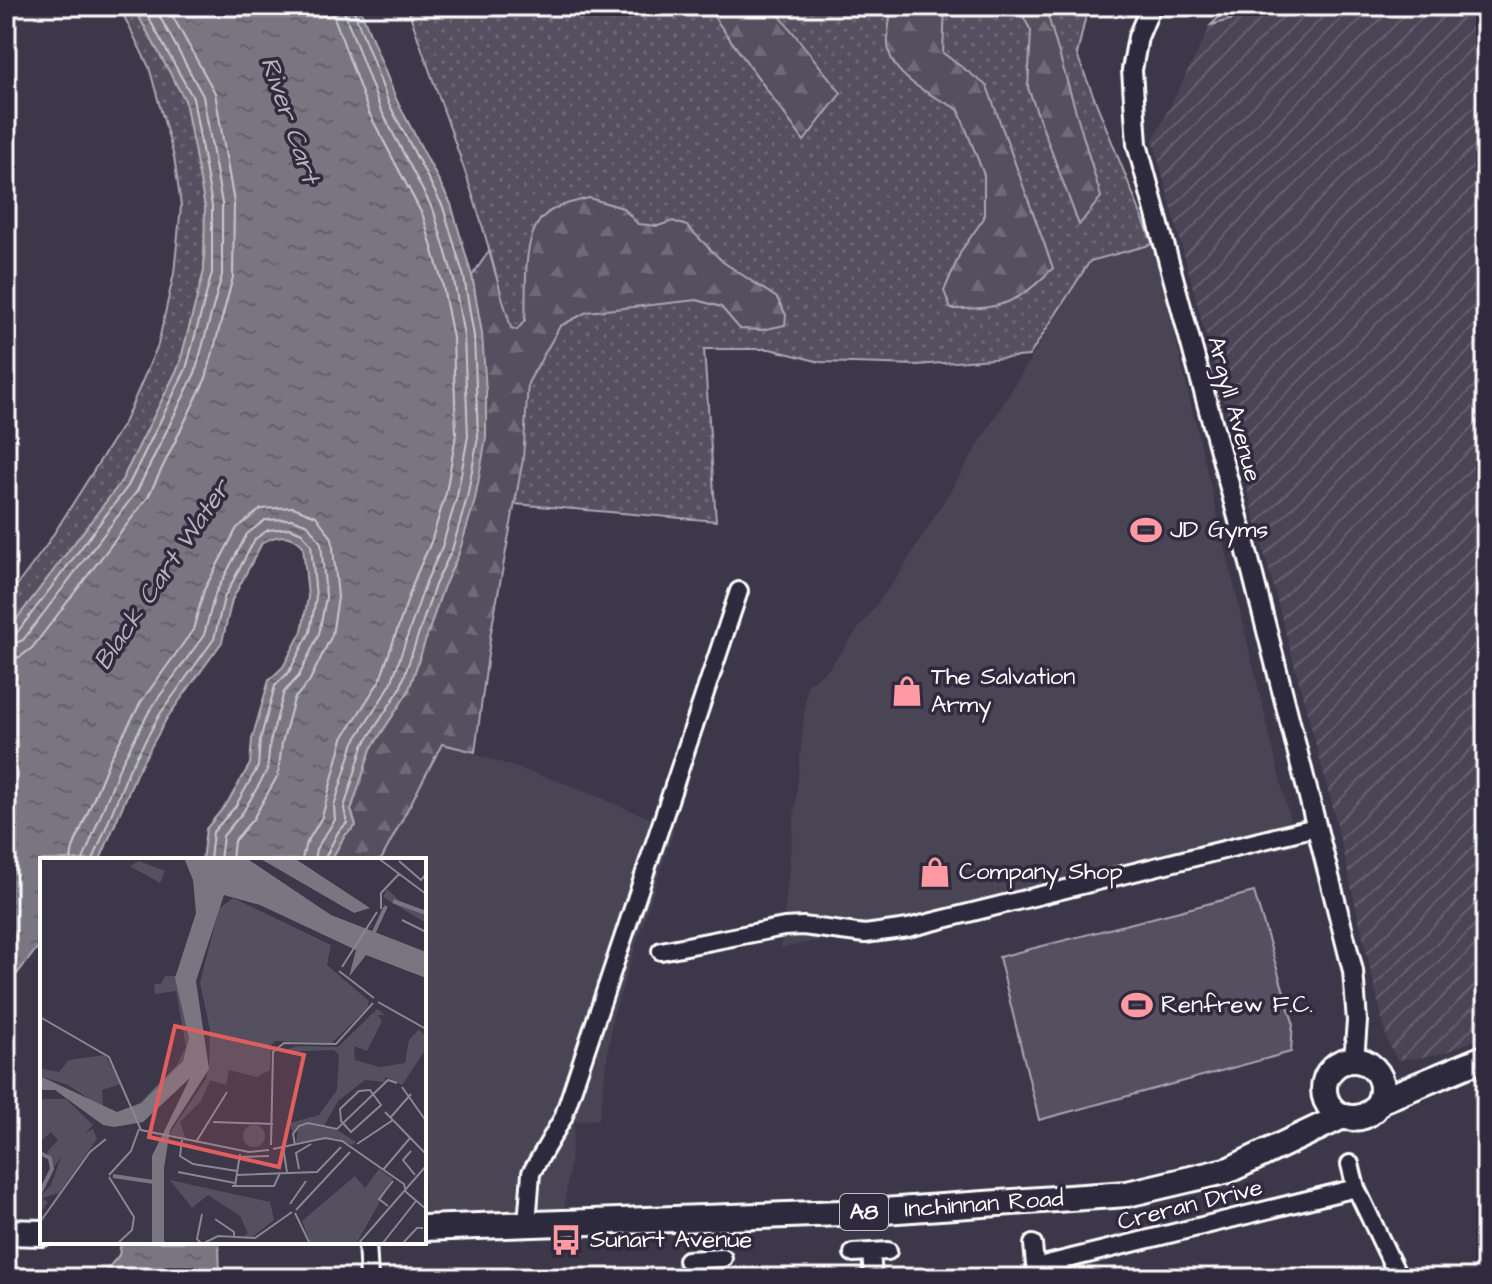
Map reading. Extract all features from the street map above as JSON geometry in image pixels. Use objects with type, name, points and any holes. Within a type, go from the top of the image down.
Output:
[{"type":"main road","points":[[1380,1090],[1410,1086],[1485,1058]]},
{"type":"main road","points":[[1354,1060],[1373,1067],[1380,1090],[1368,1114],[1343,1116],[1326,1098],[1326,1080],[1330,1072],[1345,1061],[1354,1060]]},
{"type":"main road","name":"Inchinnan Road","points":[[1293,1139],[1326,1098]]},
{"type":"main road","name":"Inchinnan Road","points":[[426,1228],[869,1212],[1127,1194],[1207,1177],[1253,1160],[1343,1116]]},
{"type":"main road","points":[[6,1232],[40,1233]]},
{"type":"street","name":"Argyll Avenue","points":[[1151,6],[1138,37],[1132,70],[1137,144],[1243,536],[1353,971],[1357,1021],[1354,1060]]},
{"type":"street","points":[[527,1224],[531,1173],[563,1118],[739,591]]},
{"type":"street","points":[[661,951],[784,927],[803,926],[865,934],[908,928],[1316,827]]},
{"type":"street","points":[[1350,1164],[1356,1188],[1399,1278]]},
{"type":"street","name":"Creran Drive","points":[[1036,1273],[1356,1188]]},
{"type":"street","points":[[367,1244],[369,1278]]},
{"type":"street","points":[[1033,1244],[1036,1273]]},
{"type":"street","points":[[853,1253],[880,1252],[873,1278]]},
{"type":"street","points":[[687,1260],[723,1258]]},
{"type":"street","points":[[706,1259],[707,1278]]},
{"type":"shaded area","points":[[1282,6],[1486,6],[1486,1036],[1444,1053],[1418,1058],[1397,1060],[1387,1040],[1332,805],[1153,140],[1211,25]]},
{"type":"shaded area","points":[[1153,244],[1296,846],[781,948],[807,685],[829,668],[900,573],[1090,261]]},
{"type":"shaded area","points":[[442,743],[570,785],[674,828],[613,1016],[599,1119],[575,1122],[564,1211],[426,1213],[426,858],[382,858]]},
{"type":"green space","points":[[119,6],[133,6],[185,100],[205,207],[204,271],[179,366],[121,482],[6,633],[6,600],[46,546],[125,421],[158,345],[174,273],[181,206],[174,157],[149,67]]},
{"type":"green space","points":[[407,6],[1088,6],[1077,55],[1153,244],[1090,261],[1029,356],[917,365],[820,362],[770,349],[704,349],[716,521],[515,504],[520,443],[516,380],[506,316],[470,188]]},
{"type":"green space","points":[[706,6],[772,6],[841,93],[804,141]]},
{"type":"green space","points":[[892,6],[945,6],[943,53],[987,86],[1053,268],[1029,290],[1008,302],[983,308],[951,309],[944,291],[961,251],[984,218],[984,175],[958,109],[914,84],[890,56],[888,29]]},
{"type":"green space","points":[[1018,6],[1045,6],[1101,197],[1079,225],[1028,88],[1031,31]]},
{"type":"green space","points":[[1230,6],[1282,6],[1211,25]]},
{"type":"green space","points":[[589,198],[623,208],[638,224],[658,226],[673,221],[687,226],[723,262],[777,298],[786,315],[785,325],[762,330],[740,329],[721,307],[697,300],[587,312],[560,326],[528,383],[523,459],[491,632],[475,752],[442,744],[382,858],[332,858],[345,835],[356,826],[351,810],[371,749],[408,692],[443,588],[459,553],[482,334],[472,276],[489,251],[511,328],[517,330],[525,320],[526,266],[531,238],[543,217],[564,204]]},
{"type":"green space","name":"Renfrew F.C.","points":[[1254,892],[1293,1022],[1291,1052],[1039,1120],[999,957]]},
{"type":"water","points":[[133,6],[359,6],[397,101],[451,204],[472,276],[482,334],[486,391],[486,438],[475,500],[408,692],[371,749],[351,810],[356,826],[345,835],[332,858],[202,858],[206,829],[228,802],[250,764],[252,739],[269,680],[283,667],[302,631],[308,597],[303,546],[289,537],[278,537],[262,543],[232,600],[222,642],[167,718],[136,774],[101,858],[40,858],[40,945],[6,988],[6,633],[121,482],[179,366],[204,271],[205,207],[185,100]]},
{"type":"water","points":[[121,1244],[219,1244],[220,1278],[100,1278],[119,1255]]},
{"type":"place","name":"JD Gyms","points":[[1146,530]]},
{"type":"place","name":"The Salvation Army","points":[[907,691]]},
{"type":"place","name":"Company Shop","points":[[935,872]]},
{"type":"place","name":"Renfrew F.C.","points":[[1137,1005]]},
{"type":"place","name":"Sunart Avenue","points":[[566,1240]]},
{"type":"water label","name":"River Cart","points":[[290,120]]},
{"type":"water label","name":"Black Cart Water","points":[[162,575]]}]
